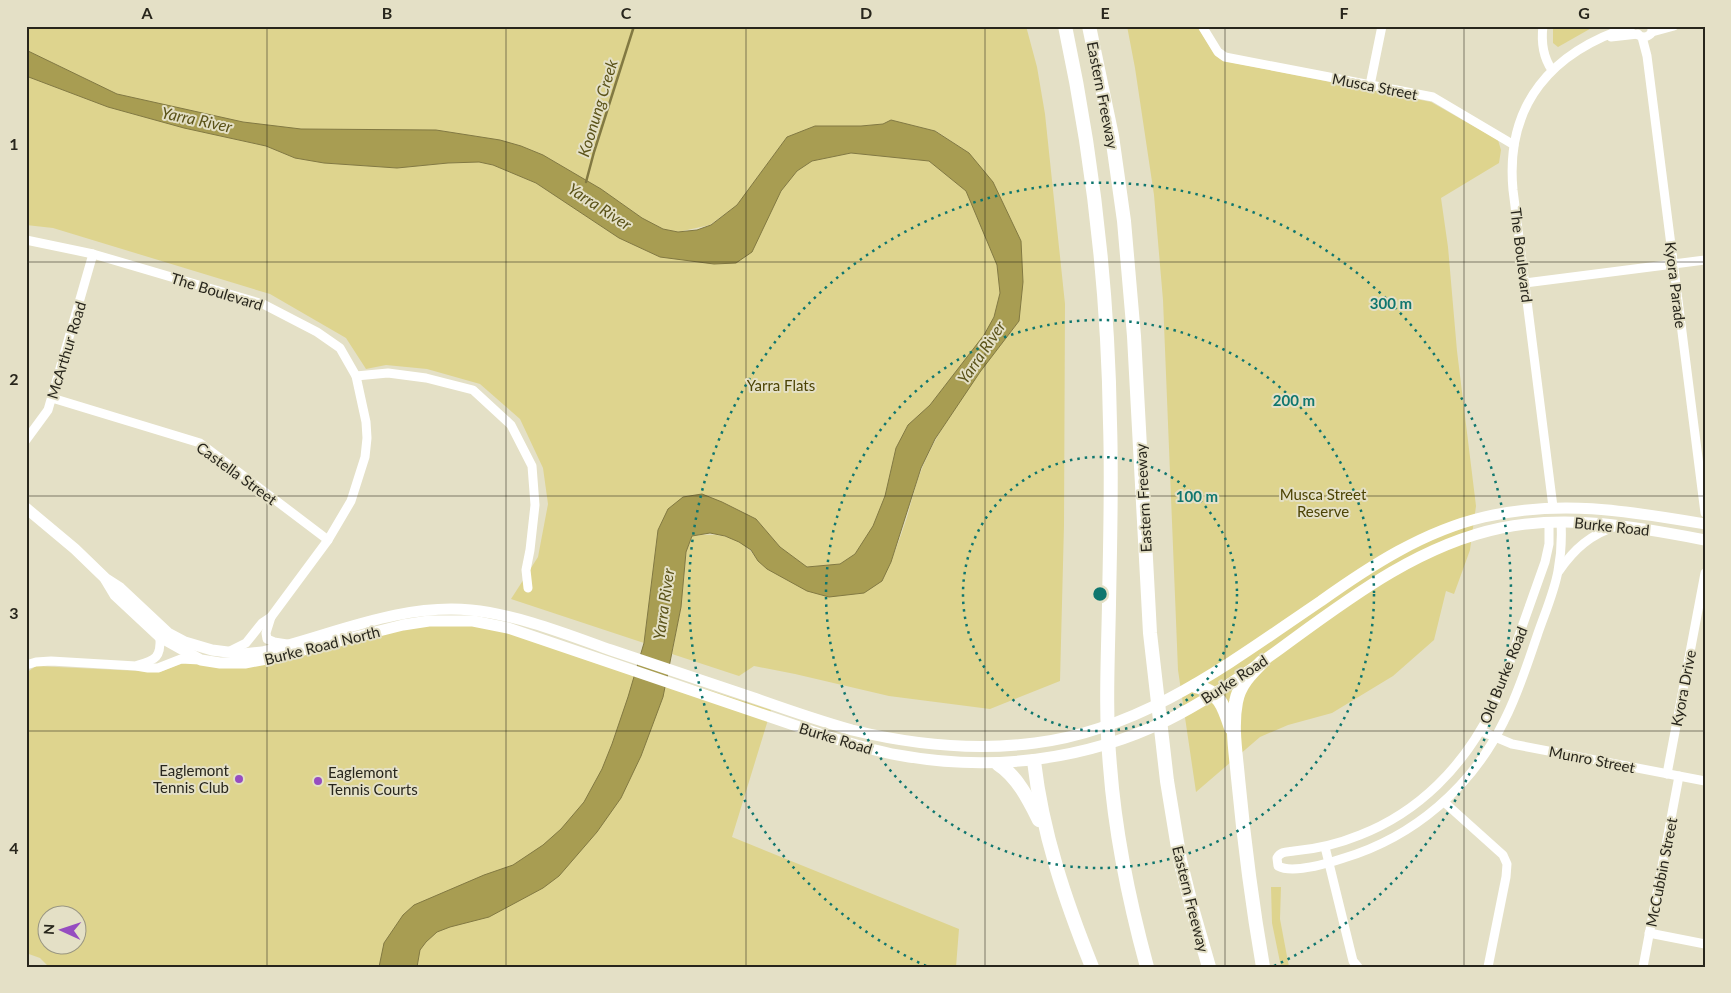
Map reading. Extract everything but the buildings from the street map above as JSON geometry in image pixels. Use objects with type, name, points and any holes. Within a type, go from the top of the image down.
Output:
[{"type":"highway","name":"Eastern Freeway","points":[[1065,26],[1095,195],[1107,342],[1110,423],[1107,658],[1110,765],[1120,848],[1147,967]]},
{"type":"highway","name":"Eastern Freeway","points":[[1089,26],[1113,145],[1124,220],[1135,355],[1150,633],[1166,773],[1180,860],[1209,967]]},
{"type":"highway","points":[[1262,662],[1249,674],[1236,700],[1234,738],[1263,967]]},
{"type":"highway","points":[[1194,686],[1206,688],[1220,700],[1234,738]]},
{"type":"highway","points":[[1037,760],[1046,834]]},
{"type":"highway","points":[[998,764],[1013,777],[1046,834],[1092,967]]},
{"type":"main road","points":[[1553,507],[1561,522]]},
{"type":"main road","points":[[1549,522],[1553,507]]},
{"type":"main road","name":"Burke Road","points":[[748,703],[852,730],[927,743],[967,745],[1035,743],[1086,732],[1151,708],[1194,686],[1368,569],[1429,537],[1481,518],[1553,507],[1608,509],[1705,524]]},
{"type":"main road","name":"Burke Road North","points":[[26,508],[75,549],[106,579],[120,588],[168,633],[198,647],[243,654],[262,652],[383,618],[416,611],[474,610],[518,619],[570,636],[748,703]]},
{"type":"main road","name":"Burke Road","points":[[748,703],[862,747],[897,755],[932,760],[998,764],[1037,760],[1084,751],[1128,737],[1167,721],[1214,694],[1262,662],[1369,586],[1434,550],[1469,537],[1492,530],[1535,523],[1561,522],[1622,525],[1705,540]]},
{"type":"main road","name":"Burke Road North","points":[[106,579],[115,595],[160,637],[200,660],[220,663],[245,663],[403,625],[429,621],[472,621],[508,628],[748,703]]},
{"type":"main road","points":[[927,743],[932,760]]},
{"type":"main road","points":[[1035,743],[1037,760]]},
{"type":"street","name":"Musca Street","points":[[1202,26],[1214,47],[1225,57],[1425,95],[1440,100],[1514,145]]},
{"type":"street","points":[[1370,85],[1382,26]]},
{"type":"street","points":[[1543,26],[1544,54],[1552,70]]},
{"type":"street","name":"The Boulevard","points":[[1553,507],[1512,173],[1514,145],[1521,118],[1527,105],[1539,85],[1552,70],[1571,54],[1614,32],[1632,26]]},
{"type":"street","name":"The Boulevard","points":[[1601,38],[1674,26]]},
{"type":"street","name":"Kyora Parade","points":[[1645,32],[1705,513]]},
{"type":"street","name":"The Boulevard","points":[[26,240],[93,254],[264,304],[317,332],[340,348],[356,376],[366,422],[367,438],[365,457],[352,501],[328,540],[271,617],[262,622],[246,643],[227,652]]},
{"type":"street","name":"McArthur Road","points":[[26,440],[48,410],[93,254]]},
{"type":"street","points":[[1525,283],[1705,260]]},
{"type":"street","points":[[356,376],[388,373],[426,378],[473,390],[511,425],[532,466],[535,505],[526,570],[528,588]]},
{"type":"street","name":"Castella Street","points":[[52,398],[200,443],[328,540]]},
{"type":"street","name":"Old Burke Road","points":[[1549,522],[1549,544],[1545,562],[1497,696],[1480,731],[1452,770],[1423,798],[1382,825],[1343,842],[1282,853],[1276,861],[1278,866],[1285,868],[1330,862],[1381,844],[1419,822],[1444,802],[1467,778],[1504,723],[1516,693],[1558,573],[1562,542],[1561,522]]},
{"type":"street","name":"Old Burke Road","points":[[1558,573],[1568,558],[1584,542],[1602,532],[1622,525]]},
{"type":"street","name":"Kyora Drive","points":[[1667,774],[1705,573]]},
{"type":"street","points":[[271,617],[266,632],[267,639],[279,644],[291,644]]},
{"type":"street","points":[[136,666],[154,660],[161,646],[160,637]]},
{"type":"street","points":[[26,665],[51,661],[158,668],[181,659],[200,660]]},
{"type":"street","name":"Munro Street","points":[[1480,731],[1512,744],[1705,781]]},
{"type":"street","name":"McCubbin Street","points":[[1643,967],[1679,776]]},
{"type":"street","points":[[1444,802],[1503,856],[1507,864],[1488,967]]},
{"type":"street","points":[[1325,846],[1353,962],[1358,967]]},
{"type":"street","points":[[1649,933],[1705,944]]},
{"type":"green space","points":[[26,26],[1026,26],[1037,67],[1045,114],[1065,304],[1064,525],[1060,681],[990,709],[889,696],[754,666],[739,676],[672,654],[681,607],[686,552],[692,536],[712,535],[738,541],[758,561],[882,581],[902,533],[916,485],[932,446],[966,391],[1019,321],[969,153],[936,131],[891,120],[883,124],[861,126],[815,126],[787,137],[737,205],[710,225],[678,232],[663,229],[642,218],[601,189],[543,155],[500,140],[436,130],[300,129],[243,122],[117,94],[26,50]]},
{"type":"green space","name":"Musca Street Reserve","points":[[1127,26],[1197,26],[1214,54],[1224,61],[1431,102],[1498,140],[1501,150],[1499,163],[1441,198],[1476,506],[1470,550],[1454,594],[1446,591],[1434,640],[1393,676],[1332,713],[1288,725],[1260,737],[1196,792],[1178,670],[1163,300],[1154,195]]},
{"type":"green space","points":[[1553,26],[1595,26],[1558,47],[1553,43]]},
{"type":"green space","name":"Yarra Flats","points":[[26,76],[108,107],[184,128],[266,146],[295,158],[324,163],[397,168],[479,162],[493,165],[536,183],[619,238],[660,257],[769,212],[781,191],[797,171],[812,161],[851,153],[929,161],[966,191],[997,265],[1000,293],[994,317],[984,335],[930,405],[908,425],[896,448],[885,496],[873,527],[855,554],[840,564],[807,567],[780,547],[756,519],[722,502],[658,530],[644,643],[511,599],[538,557],[548,504],[543,468],[520,419],[480,384],[427,369],[386,365],[366,369],[346,338],[270,294],[53,228],[26,225]]},
{"type":"green space","points":[[418,623],[483,623],[538,636],[771,710],[732,837],[959,929],[956,967],[49,967],[40,958],[26,953],[26,673],[36,666],[160,672],[196,658],[254,663]]},
{"type":"green space","points":[[1271,887],[1281,887],[1280,919],[1289,967],[1281,967],[1272,923]]},
{"type":"water","name":"Yarra River","points":[[26,50],[117,94],[243,122],[301,129],[436,130],[500,140],[543,155],[601,189],[642,218],[663,229],[678,232],[697,230],[711,225],[737,205],[787,137],[815,126],[861,126],[883,124],[891,120],[935,131],[969,153],[993,182],[1021,241],[1023,282],[1019,321],[980,372],[935,439],[921,468],[891,562],[882,581],[864,593],[829,597],[807,591],[767,569],[758,561],[751,550],[739,542],[725,536],[710,533],[692,536],[686,552],[681,607],[663,697],[641,756],[621,798],[597,832],[559,876],[543,888],[489,917],[437,932],[420,950],[417,967],[379,967],[384,943],[403,915],[414,905],[484,875],[513,865],[543,845],[561,829],[584,802],[602,769],[612,744],[644,643],[658,530],[668,509],[683,497],[702,494],[722,502],[756,519],[780,547],[807,567],[840,564],[855,554],[873,526],[885,496],[896,448],[908,425],[930,405],[984,335],[994,317],[1000,293],[997,265],[966,191],[929,161],[851,153],[812,161],[797,171],[781,191],[752,252],[736,263],[714,264],[660,257],[619,238],[536,183],[493,165],[479,162],[397,168],[324,163],[295,158],[266,146],[184,128],[108,107],[26,76]]},
{"type":"waterway","name":"Koonung Creek","points":[[586,182],[634,26]]},
{"type":"place","name":"Eaglemont Tennis Club","points":[[239,779]]},
{"type":"place","name":"Eaglemont Tennis Courts","points":[[318,781]]}]
